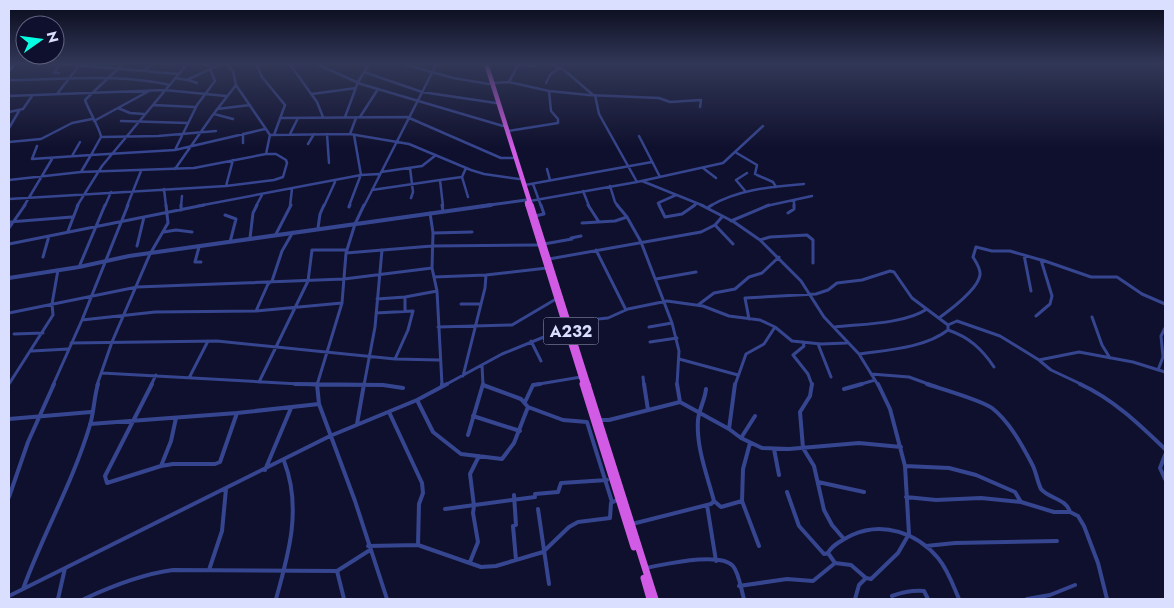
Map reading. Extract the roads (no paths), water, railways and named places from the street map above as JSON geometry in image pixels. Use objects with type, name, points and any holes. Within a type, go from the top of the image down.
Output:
[{"type":"highway","name":"A232","points":[[493,91],[503,126],[525,184],[542,245],[549,259],[605,464],[632,524],[655,599]]},
{"type":"highway","name":"A232","points":[[494,91],[508,131],[513,158],[535,216],[557,299],[568,326],[599,420],[613,481],[620,498],[650,599]]},
{"type":"street","points":[[9,96],[138,91]]},
{"type":"street","points":[[9,142],[41,139],[72,124],[93,120],[148,91]]},
{"type":"street","points":[[68,230],[72,217],[98,172],[164,91]]},
{"type":"street","points":[[183,91],[226,96]]},
{"type":"street","points":[[174,170],[230,91]]},
{"type":"street","points":[[241,91],[265,129],[272,135],[352,134],[409,144],[484,174],[520,179]]},
{"type":"street","points":[[266,154],[285,104],[274,91]]},
{"type":"street","points":[[310,91],[323,117]]},
{"type":"street","points":[[312,94],[331,91]]},
{"type":"street","points":[[345,117],[355,91]]},
{"type":"street","points":[[360,117],[376,91]]},
{"type":"street","points":[[386,91],[486,124],[503,126]]},
{"type":"street","points":[[508,131],[558,123],[558,119],[552,111],[549,91]]},
{"type":"street","points":[[554,91],[659,98],[678,103],[701,100],[700,107]]},
{"type":"street","points":[[387,599],[355,501],[319,404],[317,385],[342,303],[346,251],[355,224],[379,173],[407,117],[422,92],[496,104]]},
{"type":"street","points":[[81,172],[101,137],[101,132],[93,120],[85,100],[92,93]]},
{"type":"street","points":[[175,150],[195,107],[204,93]]},
{"type":"street","points":[[10,128],[19,111],[25,106],[32,95]]},
{"type":"street","points":[[595,95],[600,118],[628,161],[628,167],[637,182]]},
{"type":"street","points":[[153,105],[195,107]]},
{"type":"street","points":[[216,110],[251,105]]},
{"type":"street","points":[[118,108],[144,114]]},
{"type":"street","points":[[9,112],[19,111]]},
{"type":"street","points":[[214,114],[233,119]]},
{"type":"street","points":[[280,118],[407,117],[501,158],[513,158]]},
{"type":"street","points":[[290,134],[298,118]]},
{"type":"street","points":[[349,207],[361,176],[352,134],[356,118]]},
{"type":"street","points":[[122,121],[188,123]]},
{"type":"street","points":[[9,278],[80,267],[129,256],[318,228],[538,199],[642,181],[723,163],[763,126]]},
{"type":"street","points":[[38,146],[32,159],[175,150],[265,129]]},
{"type":"street","points":[[101,137],[202,133],[216,130]]},
{"type":"street","points":[[243,134],[243,143]]},
{"type":"street","points":[[308,144],[314,134]]},
{"type":"street","points":[[327,134],[329,163]]},
{"type":"street","points":[[639,136],[660,177]]},
{"type":"street","points":[[72,156],[80,142]]},
{"type":"street","points":[[735,152],[757,165],[756,174],[773,182],[776,187]]},
{"type":"street","points":[[9,180],[81,172],[174,170],[266,154],[276,154],[286,160],[287,163],[283,177],[226,186],[31,196],[9,199]]},
{"type":"street","points":[[9,244],[68,230],[95,227],[422,166],[436,155]]},
{"type":"street","points":[[9,228],[31,196],[53,158]]},
{"type":"street","points":[[226,186],[234,160]]},
{"type":"street","points":[[525,184],[652,162]]},
{"type":"street","points":[[410,168],[413,183],[411,198]]},
{"type":"street","points":[[466,168],[462,177],[468,197]]},
{"type":"street","points":[[703,168],[716,178]]},
{"type":"street","points":[[547,169],[550,180]]},
{"type":"street","points":[[9,496],[40,415],[106,262],[141,171]]},
{"type":"street","points":[[746,192],[736,180],[747,172]]},
{"type":"street","points":[[372,190],[462,177]]},
{"type":"street","points":[[440,180],[443,212]]},
{"type":"street","points":[[318,228],[320,214],[335,181]]},
{"type":"street","points":[[642,181],[696,204],[748,230],[779,257],[801,281],[824,316],[859,354],[890,410],[901,447],[905,466],[909,534],[898,553],[871,579],[866,578],[851,565],[835,563],[813,581],[787,579],[739,586]]},
{"type":"street","points":[[533,184],[544,214],[535,216]]},
{"type":"street","points":[[706,209],[727,197],[746,192],[804,184]]},
{"type":"street","points":[[610,186],[615,202],[627,217],[641,242],[672,323],[679,359],[677,391],[680,402],[729,429],[740,438],[762,448],[803,448],[859,443],[901,447]]},
{"type":"street","points":[[23,590],[38,548],[68,484],[90,424],[91,412],[112,342],[150,254],[169,221],[164,189]]},
{"type":"street","points":[[276,234],[292,203],[290,201],[292,189]]},
{"type":"street","points":[[583,191],[585,200],[599,222]]},
{"type":"street","points":[[80,267],[111,192]]},
{"type":"street","points":[[250,238],[253,214],[262,195]]},
{"type":"street","points":[[676,195],[658,202],[665,217],[682,214],[696,204]]},
{"type":"street","points":[[182,196],[182,210]]},
{"type":"street","points":[[731,221],[769,205],[812,196]]},
{"type":"street","points":[[788,213],[794,209],[794,200]]},
{"type":"street","points":[[430,213],[433,234],[432,268],[437,291],[439,360],[442,386]]},
{"type":"street","points":[[225,215],[236,219],[230,242]]},
{"type":"street","points":[[9,222],[72,217]]},
{"type":"street","points":[[137,246],[144,217]]},
{"type":"street","points":[[582,223],[615,221],[627,217]]},
{"type":"street","points":[[549,259],[553,260],[596,250],[624,247],[641,242],[695,234],[715,225],[722,217]]},
{"type":"street","points":[[715,225],[733,244]]},
{"type":"street","points":[[164,232],[176,230],[192,232]]},
{"type":"street","points":[[256,311],[268,284],[272,281],[282,251],[294,232]]},
{"type":"street","points":[[433,234],[472,232]]},
{"type":"street","points":[[760,240],[770,237],[807,234],[813,240],[813,263]]},
{"type":"street","points":[[43,257],[49,236]]},
{"type":"street","points":[[259,382],[275,347],[297,307],[308,280],[312,250],[346,251],[432,246],[542,245],[581,236]]},
{"type":"street","points":[[199,247],[195,262],[201,262]]},
{"type":"street","points":[[939,318],[957,306],[978,280],[980,272],[973,257],[975,248],[1024,254],[1091,277],[1116,276],[1142,294],[1165,304]]},
{"type":"street","points":[[357,424],[370,357],[382,250]]},
{"type":"street","points":[[596,250],[626,310]]},
{"type":"street","points":[[1024,254],[1031,291]]},
{"type":"street","points":[[698,306],[714,294],[735,289],[749,277],[762,273],[779,257]]},
{"type":"street","points":[[1036,316],[1050,304],[1052,296],[1041,260]]},
{"type":"street","points":[[9,313],[137,287],[344,279],[432,268]]},
{"type":"street","points":[[434,278],[486,275],[548,268]]},
{"type":"street","points":[[9,384],[32,351],[52,315],[58,270]]},
{"type":"street","points":[[749,319],[745,298],[816,294],[828,290],[837,283],[862,280],[890,271],[894,272],[912,298],[939,318],[948,328],[977,344],[988,356],[994,367]]},
{"type":"street","points":[[656,279],[696,272]]},
{"type":"street","points":[[463,376],[486,275]]},
{"type":"street","points":[[376,298],[437,291]]},
{"type":"street","points":[[405,296],[405,311]]},
{"type":"street","points":[[438,327],[512,325],[557,299]]},
{"type":"street","points":[[9,596],[330,436],[417,400],[502,354],[578,321],[612,317],[626,310],[658,301],[698,306],[729,316],[760,320],[775,326],[789,340],[818,344],[847,343]]},
{"type":"street","points":[[82,320],[125,314],[181,310],[256,311],[342,303]]},
{"type":"street","points":[[461,304],[480,304]]},
{"type":"street","points":[[835,327],[904,318],[921,313],[927,309]]},
{"type":"street","points":[[376,313],[413,311],[412,318],[395,359]]},
{"type":"street","points":[[1092,317],[1102,345],[1110,358]]},
{"type":"street","points":[[859,354],[894,348],[940,336],[957,321],[978,326],[1029,352],[1051,370],[1098,392],[1130,416],[1165,449]]},
{"type":"street","points":[[649,327],[672,323]]},
{"type":"street","points":[[729,429],[734,387],[746,354],[764,344],[775,326]]},
{"type":"street","points":[[1158,370],[1163,357],[1161,336],[1165,328]]},
{"type":"street","points":[[14,334],[43,333]]},
{"type":"street","points":[[650,342],[676,338]]},
{"type":"street","points":[[71,343],[208,341],[370,357],[422,361],[439,360]]},
{"type":"street","points":[[189,378],[208,341]]},
{"type":"street","points":[[531,341],[541,361]]},
{"type":"street","points":[[804,342],[804,346],[793,355],[808,375],[812,392],[810,399],[800,412],[803,448],[814,466],[826,515],[844,539]]},
{"type":"street","points":[[818,344],[831,377]]},
{"type":"street","points":[[32,351],[68,349]]},
{"type":"street","points":[[1040,361],[1070,352],[1079,352],[1132,362],[1165,372]]},
{"type":"street","points":[[679,359],[738,375]]},
{"type":"street","points":[[468,435],[483,385],[482,365]]},
{"type":"street","points":[[102,373],[403,388]]},
{"type":"street","points":[[871,374],[909,377],[991,408],[1007,423],[1032,464],[1042,490],[1064,504],[1069,508],[1070,512]]},
{"type":"street","points":[[156,375],[105,476],[107,483],[161,466],[173,464],[215,464],[220,462],[237,413]]},
{"type":"street","points":[[417,400],[433,432],[461,454],[505,458],[520,431],[528,407],[526,402],[533,385],[581,377]]},
{"type":"street","points":[[644,377],[648,410]]},
{"type":"street","points":[[844,389],[875,380]]},
{"type":"street","points":[[483,385],[526,402]]},
{"type":"street","points":[[706,389],[706,397],[699,414],[698,445],[714,501],[718,506],[742,502]]},
{"type":"street","points":[[599,420],[609,420],[680,402]]},
{"type":"street","points":[[90,424],[237,413],[319,404]]},
{"type":"street","points":[[528,407],[563,420],[587,422],[605,464]]},
{"type":"street","points":[[265,470],[291,408]]},
{"type":"street","points":[[9,419],[91,412]]},
{"type":"street","points":[[389,412],[423,486],[423,493],[419,504],[418,545]]},
{"type":"street","points":[[473,416],[520,431]]},
{"type":"street","points":[[740,438],[755,416]]},
{"type":"street","points":[[161,466],[171,441],[176,418]]},
{"type":"street","points":[[750,443],[743,470],[742,502],[759,546]]},
{"type":"street","points":[[774,449],[779,475]]},
{"type":"street","points":[[1165,455],[1160,468],[1165,479]]},
{"type":"street","points":[[470,562],[478,542],[473,513],[474,506],[470,474],[479,456]]},
{"type":"street","points":[[276,599],[289,549],[293,509],[292,487],[284,460]]},
{"type":"street","points":[[905,466],[949,468],[976,475],[1015,492],[1021,502]]},
{"type":"street","points":[[84,599],[105,589],[159,572],[209,570],[337,571],[369,548],[418,545],[470,562],[472,565],[480,567],[496,566],[543,552],[548,544],[569,526],[578,522],[610,518],[613,481],[561,483],[558,492],[514,497],[474,506],[444,509]]},
{"type":"street","points":[[818,482],[864,492]]},
{"type":"street","points":[[209,570],[224,530],[227,511],[226,489]]},
{"type":"street","points":[[787,492],[799,526],[824,554],[828,553],[844,539],[864,529],[886,529],[909,534],[926,546],[938,559],[959,599]]},
{"type":"street","points":[[514,497],[516,560]]},
{"type":"street","points":[[906,497],[936,500],[980,498],[1021,502],[1054,512],[1070,512],[1078,516],[1084,526],[1098,563],[1107,599]]},
{"type":"street","points":[[612,502],[620,498]]},
{"type":"street","points":[[632,524],[707,505],[714,501]]},
{"type":"street","points":[[707,505],[716,560]]},
{"type":"street","points":[[538,509],[549,584]]},
{"type":"street","points":[[926,546],[955,543],[1056,541]]},
{"type":"street","points":[[828,553],[835,563]]},
{"type":"street","points":[[644,568],[688,559],[727,561],[732,564],[744,599]]},
{"type":"street","points":[[58,599],[66,568]]},
{"type":"street","points":[[337,571],[344,599]]},
{"type":"street","points":[[855,599],[859,585],[866,578]]},
{"type":"street","points":[[1027,599],[1050,595],[1075,585]]},
{"type":"street","points":[[892,596],[920,590],[924,591],[928,599]]}]
